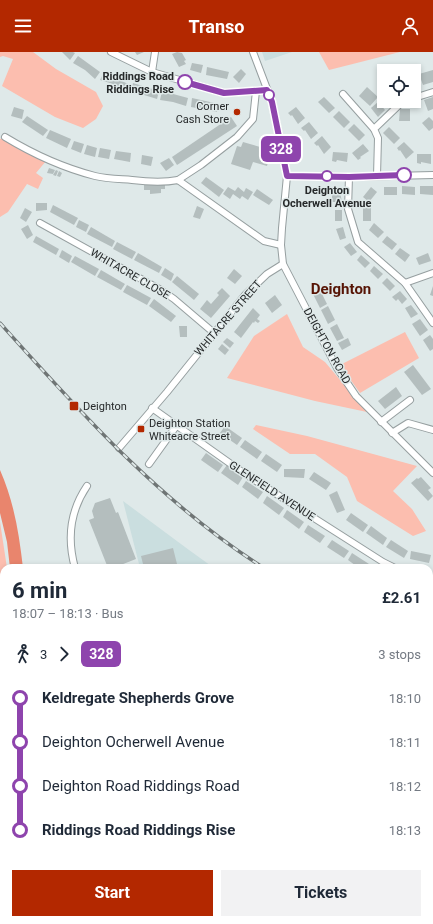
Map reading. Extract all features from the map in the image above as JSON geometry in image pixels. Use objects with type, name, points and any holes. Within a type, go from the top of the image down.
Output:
[{"type":"street","points":[[111,52],[152,72],[224,93],[267,90]]},
{"type":"street","points":[[152,72],[155,52]]},
{"type":"street","name":"DEIGHTON ROAD","points":[[253,52],[272,102],[287,176],[281,245],[284,264],[337,368],[356,396],[380,422],[433,473]]},
{"type":"street","points":[[5,137],[21,147],[49,160],[97,176],[151,182],[170,182],[178,180],[201,165],[237,137],[253,119],[256,91]]},
{"type":"street","points":[[421,96],[433,92]]},
{"type":"street","points":[[343,94],[374,129],[378,138],[377,176]]},
{"type":"street","points":[[374,129],[396,108]]},
{"type":"street","points":[[287,176],[349,177],[433,175]]},
{"type":"street","points":[[349,177],[348,210],[358,242],[405,283],[433,323]]},
{"type":"street","points":[[178,180],[264,241],[281,245]]},
{"type":"street","name":"WHITACRE CLOSE","points":[[40,223],[161,290],[174,299],[214,333]]},
{"type":"street","name":"WHITACRE STREET","points":[[152,408],[167,392],[245,295],[267,274],[284,264]]},
{"type":"street","points":[[405,283],[433,273]]},
{"type":"street","points":[[380,422],[410,400]]},
{"type":"street","points":[[119,448],[152,408]]},
{"type":"street","name":"GLENFIELD AVENUE","points":[[152,408],[245,474],[387,564]]},
{"type":"street","points":[[392,433],[408,423],[433,430]]},
{"type":"street","points":[[149,464],[177,426]]},
{"type":"street","points":[[74,564],[71,554],[71,532],[74,511],[79,498],[87,486]]},
{"type":"shaded area","points":[[0,52],[33,52],[56,69],[96,92],[103,106],[96,119],[83,128],[55,117],[2,86],[13,59],[3,56],[0,57]]},
{"type":"shaded area","points":[[262,52],[292,52],[265,61]]},
{"type":"shaded area","points":[[319,52],[400,52],[329,70]]},
{"type":"shaded area","points":[[3,138],[18,149],[46,161],[36,173],[43,178],[38,189],[27,184],[8,212],[0,217],[0,139]]},
{"type":"shaded area","points":[[287,314],[303,347],[325,362],[367,412],[315,401],[227,378],[254,336]]},
{"type":"shaded area","points":[[405,332],[419,358],[360,393],[342,364]]},
{"type":"shaded area","points":[[256,425],[307,436],[417,466],[393,491],[412,509],[426,531],[413,536],[357,501],[347,477],[315,454],[290,454],[253,429]]},
{"type":"shaded area","points":[[0,470],[9,494],[15,518],[23,564],[10,564],[7,542],[0,513]]},
{"type":"shaded area","points":[[123,501],[208,564],[139,564]]},
{"type":"shaded area","points":[[0,522],[6,564],[0,564]]},
{"type":"building","points":[[62,52],[73,52],[75,53],[70,60]]},
{"type":"building","points":[[135,52],[144,52],[137,55]]},
{"type":"building","points":[[177,52],[182,53],[186,60],[184,61],[186,64],[179,67],[172,54]]},
{"type":"building","points":[[78,56],[100,72],[95,79],[85,70],[73,63]]},
{"type":"building","points":[[192,63],[203,65],[201,73],[190,70]]},
{"type":"building","points":[[207,67],[229,72],[227,79],[206,75]]},
{"type":"building","points":[[241,69],[246,74],[239,83],[233,77]]},
{"type":"building","points":[[433,70],[433,82],[423,85],[421,73]]},
{"type":"building","points":[[104,72],[128,84],[125,91],[113,84],[100,80]]},
{"type":"building","points":[[133,83],[159,91],[157,99],[131,91]]},
{"type":"building","points":[[367,87],[377,96],[377,98],[370,106],[359,96]]},
{"type":"building","points":[[162,91],[188,98],[186,106],[160,100]]},
{"type":"building","points":[[324,97],[335,108],[329,113],[318,102]]},
{"type":"building","points":[[433,97],[433,109],[428,111],[424,100]]},
{"type":"building","points":[[192,98],[219,104],[217,112],[191,107]]},
{"type":"building","points":[[377,103],[377,108],[383,108],[385,110],[378,117],[371,108]]},
{"type":"building","points":[[14,107],[24,110],[22,119],[11,116]]},
{"type":"building","points":[[296,107],[305,118],[298,124],[292,115],[291,116],[288,113]]},
{"type":"building","points":[[400,109],[410,109],[410,121],[399,121]]},
{"type":"building","points":[[339,111],[350,122],[344,128],[333,117]]},
{"type":"building","points":[[27,116],[48,130],[43,136],[22,122]]},
{"type":"building","points":[[231,117],[237,126],[177,165],[172,157]]},
{"type":"building","points":[[429,117],[433,121],[433,128],[429,131],[422,123]]},
{"type":"building","points":[[309,122],[318,133],[311,139],[305,130],[304,131],[301,128]]},
{"type":"building","points":[[354,124],[365,135],[359,141],[348,130]]},
{"type":"building","points":[[389,127],[400,138],[394,144],[383,133]]},
{"type":"building","points":[[50,130],[71,139],[67,148],[46,138]]},
{"type":"building","points":[[322,136],[331,147],[324,154],[318,145],[317,146],[314,143]]},
{"type":"building","points":[[74,141],[84,144],[81,153],[71,149]]},
{"type":"building","points":[[243,142],[271,150],[267,166],[253,162],[250,170],[231,164],[237,146],[241,147]]},
{"type":"building","points":[[404,142],[414,152],[406,159],[397,148]]},
{"type":"building","points":[[363,144],[369,151],[358,160],[352,153]]},
{"type":"building","points":[[87,145],[97,148],[95,157],[84,154]]},
{"type":"building","points":[[100,148],[111,150],[109,159],[98,157]]},
{"type":"building","points":[[116,151],[131,153],[130,162],[114,159]]},
{"type":"building","points":[[333,152],[348,153],[347,162],[337,160],[336,162],[332,161]]},
{"type":"building","points":[[417,154],[431,154],[431,164],[421,162],[421,164],[417,163]]},
{"type":"building","points":[[142,155],[153,157],[151,166],[141,164]]},
{"type":"building","points":[[169,158],[174,165],[166,171],[160,163]]},
{"type":"building","points":[[49,168],[55,170],[53,174],[47,173]]},
{"type":"building","points":[[56,170],[58,171],[56,176],[53,175]]},
{"type":"building","points":[[59,171],[62,173],[60,177],[57,176]]},
{"type":"building","points":[[206,177],[224,190],[219,197],[201,183]]},
{"type":"building","points":[[144,185],[165,185],[165,189],[161,189],[161,193],[150,194],[150,190],[144,190]]},
{"type":"building","points":[[402,186],[415,187],[415,195],[402,194]]},
{"type":"building","points":[[420,186],[433,186],[433,195],[420,194]]},
{"type":"building","points":[[228,187],[235,191],[238,187],[244,192],[246,188],[253,192],[248,200],[242,196],[240,199],[233,194],[230,199],[223,194]]},
{"type":"building","points":[[371,187],[377,192],[369,202],[363,197]]},
{"type":"building","points":[[384,187],[397,187],[397,195],[384,195]]},
{"type":"building","points":[[257,189],[273,200],[269,205],[253,195]]},
{"type":"building","points":[[332,189],[342,189],[342,192],[340,192],[342,202],[332,202]]},
{"type":"building","points":[[36,203],[47,203],[47,210],[36,211]]},
{"type":"building","points":[[53,205],[78,218],[74,225],[50,212]]},
{"type":"building","points":[[197,206],[204,209],[200,219],[193,217]]},
{"type":"building","points":[[25,208],[32,212],[26,222],[20,218]]},
{"type":"building","points":[[363,208],[371,208],[371,221],[363,221]]},
{"type":"building","points":[[335,210],[342,210],[342,221],[335,221]]},
{"type":"building","points":[[79,220],[89,225],[86,232],[76,227]]},
{"type":"building","points":[[374,223],[384,232],[378,238],[369,230]]},
{"type":"building","points":[[28,225],[33,235],[27,239],[21,229]]},
{"type":"building","points":[[91,227],[115,241],[112,247],[87,234]]},
{"type":"building","points":[[343,227],[346,238],[340,240],[336,229]]},
{"type":"building","points":[[36,236],[59,249],[56,255],[33,242]]},
{"type":"building","points":[[387,236],[397,244],[392,250],[382,242]]},
{"type":"building","points":[[117,242],[136,252],[132,259],[113,249]]},
{"type":"building","points":[[350,243],[357,252],[351,256],[344,247]]},
{"type":"building","points":[[400,248],[410,255],[405,262],[395,254]]},
{"type":"building","points":[[62,250],[72,256],[69,263],[59,257]]},
{"type":"building","points":[[138,253],[162,267],[159,273],[134,260]]},
{"type":"building","points":[[428,253],[431,261],[419,265],[416,258]]},
{"type":"building","points":[[361,255],[370,263],[365,268],[357,260]]},
{"type":"building","points":[[75,256],[99,269],[95,276],[71,262]]},
{"type":"building","points":[[374,266],[383,274],[378,279],[370,271]]},
{"type":"building","points":[[165,268],[174,274],[171,281],[161,275]]},
{"type":"building","points":[[234,269],[242,276],[235,284],[227,278]]},
{"type":"building","points":[[101,270],[125,284],[121,290],[97,277]]},
{"type":"building","points":[[177,276],[199,294],[194,300],[172,282]]},
{"type":"building","points":[[387,278],[395,286],[390,291],[382,283]]},
{"type":"building","points":[[127,285],[151,298],[147,305],[123,292]]},
{"type":"building","points":[[433,286],[433,296],[430,295]]},
{"type":"building","points":[[222,288],[230,296],[211,318],[200,309],[207,300],[211,304],[219,295],[217,293]]},
{"type":"building","points":[[320,290],[327,304],[320,308],[313,294]]},
{"type":"building","points":[[400,291],[407,299],[402,304],[398,299],[396,301],[392,297]]},
{"type":"building","points":[[275,295],[282,305],[272,313],[265,303]]},
{"type":"building","points":[[154,299],[176,316],[171,322],[149,306]]},
{"type":"building","points":[[411,305],[418,314],[411,318],[405,308]]},
{"type":"building","points":[[328,306],[335,320],[328,324],[321,310]]},
{"type":"building","points":[[253,308],[260,315],[257,319],[260,321],[258,323],[255,321],[254,323],[253,322],[241,338],[234,332]]},
{"type":"building","points":[[420,319],[428,330],[420,336],[412,324]]},
{"type":"building","points":[[337,324],[344,338],[337,341],[330,328]]},
{"type":"building","points":[[179,326],[187,326],[187,337],[180,337]]},
{"type":"building","points":[[430,335],[433,339],[433,349],[430,351],[423,340]]},
{"type":"building","points":[[227,338],[234,343],[230,348],[223,342]]},
{"type":"building","points":[[348,338],[351,345],[342,350],[338,343]]},
{"type":"building","points":[[222,344],[229,350],[225,355],[218,349]]},
{"type":"building","points":[[413,365],[431,389],[422,395],[404,372]]},
{"type":"building","points":[[396,387],[402,396],[385,409],[378,401]]},
{"type":"building","points":[[225,426],[242,438],[237,445],[220,433]]},
{"type":"building","points":[[245,440],[262,452],[257,459],[240,447]]},
{"type":"building","points":[[206,453],[223,465],[218,472],[201,460]]},
{"type":"building","points":[[266,454],[282,465],[277,472],[261,461]]},
{"type":"building","points":[[227,465],[243,477],[238,485],[221,473]]},
{"type":"building","points":[[284,469],[305,469],[304,478],[284,477]]},
{"type":"building","points":[[314,472],[331,483],[326,490],[309,479]]},
{"type":"building","points":[[421,477],[431,488],[428,490],[433,496],[428,501],[411,483],[417,478],[418,479]]},
{"type":"building","points":[[246,481],[263,492],[258,499],[242,487]]},
{"type":"building","points":[[337,491],[345,510],[337,513],[329,495]]},
{"type":"building","points":[[267,496],[284,508],[279,515],[263,503]]},
{"type":"building","points":[[110,498],[116,513],[118,512],[136,559],[123,564],[106,564],[89,520],[94,518],[92,511],[95,503]]},
{"type":"building","points":[[287,510],[304,522],[299,529],[283,517]]},
{"type":"building","points":[[351,513],[368,525],[363,532],[346,520]]},
{"type":"building","points":[[308,525],[325,536],[320,543],[304,532]]},
{"type":"building","points":[[371,526],[387,538],[383,545],[366,533]]},
{"type":"building","points":[[332,540],[349,551],[344,558],[327,547]]},
{"type":"building","points":[[391,540],[408,551],[404,558],[386,547]]},
{"type":"building","points":[[173,548],[177,564],[143,564],[141,556]]},
{"type":"building","points":[[411,551],[431,555],[429,563],[410,559]]},
{"type":"building","points":[[352,553],[369,564],[354,564],[348,560]]},
{"type":"railway","points":[[0,323],[92,423],[157,486],[226,543],[258,564]]},
{"type":"bus line","name":"328","points":[[185,82],[224,93],[267,90],[272,102],[287,176],[349,177],[404,175]]},
{"type":"place","name":"Riddings Road Riddings Rise","points":[[185,82]]},
{"type":"place","name":"Corner Cash Store","points":[[237,112]]},
{"type":"place","name":"Deighton Ocherwell Avenue","points":[[327,176]]},
{"type":"place","name":"Deighton","points":[[74,406]]},
{"type":"place","name":"Deighton Station Whiteacre Street","points":[[141,429]]},
{"type":"district","name":"Deighton","points":[[341,289]]}]
